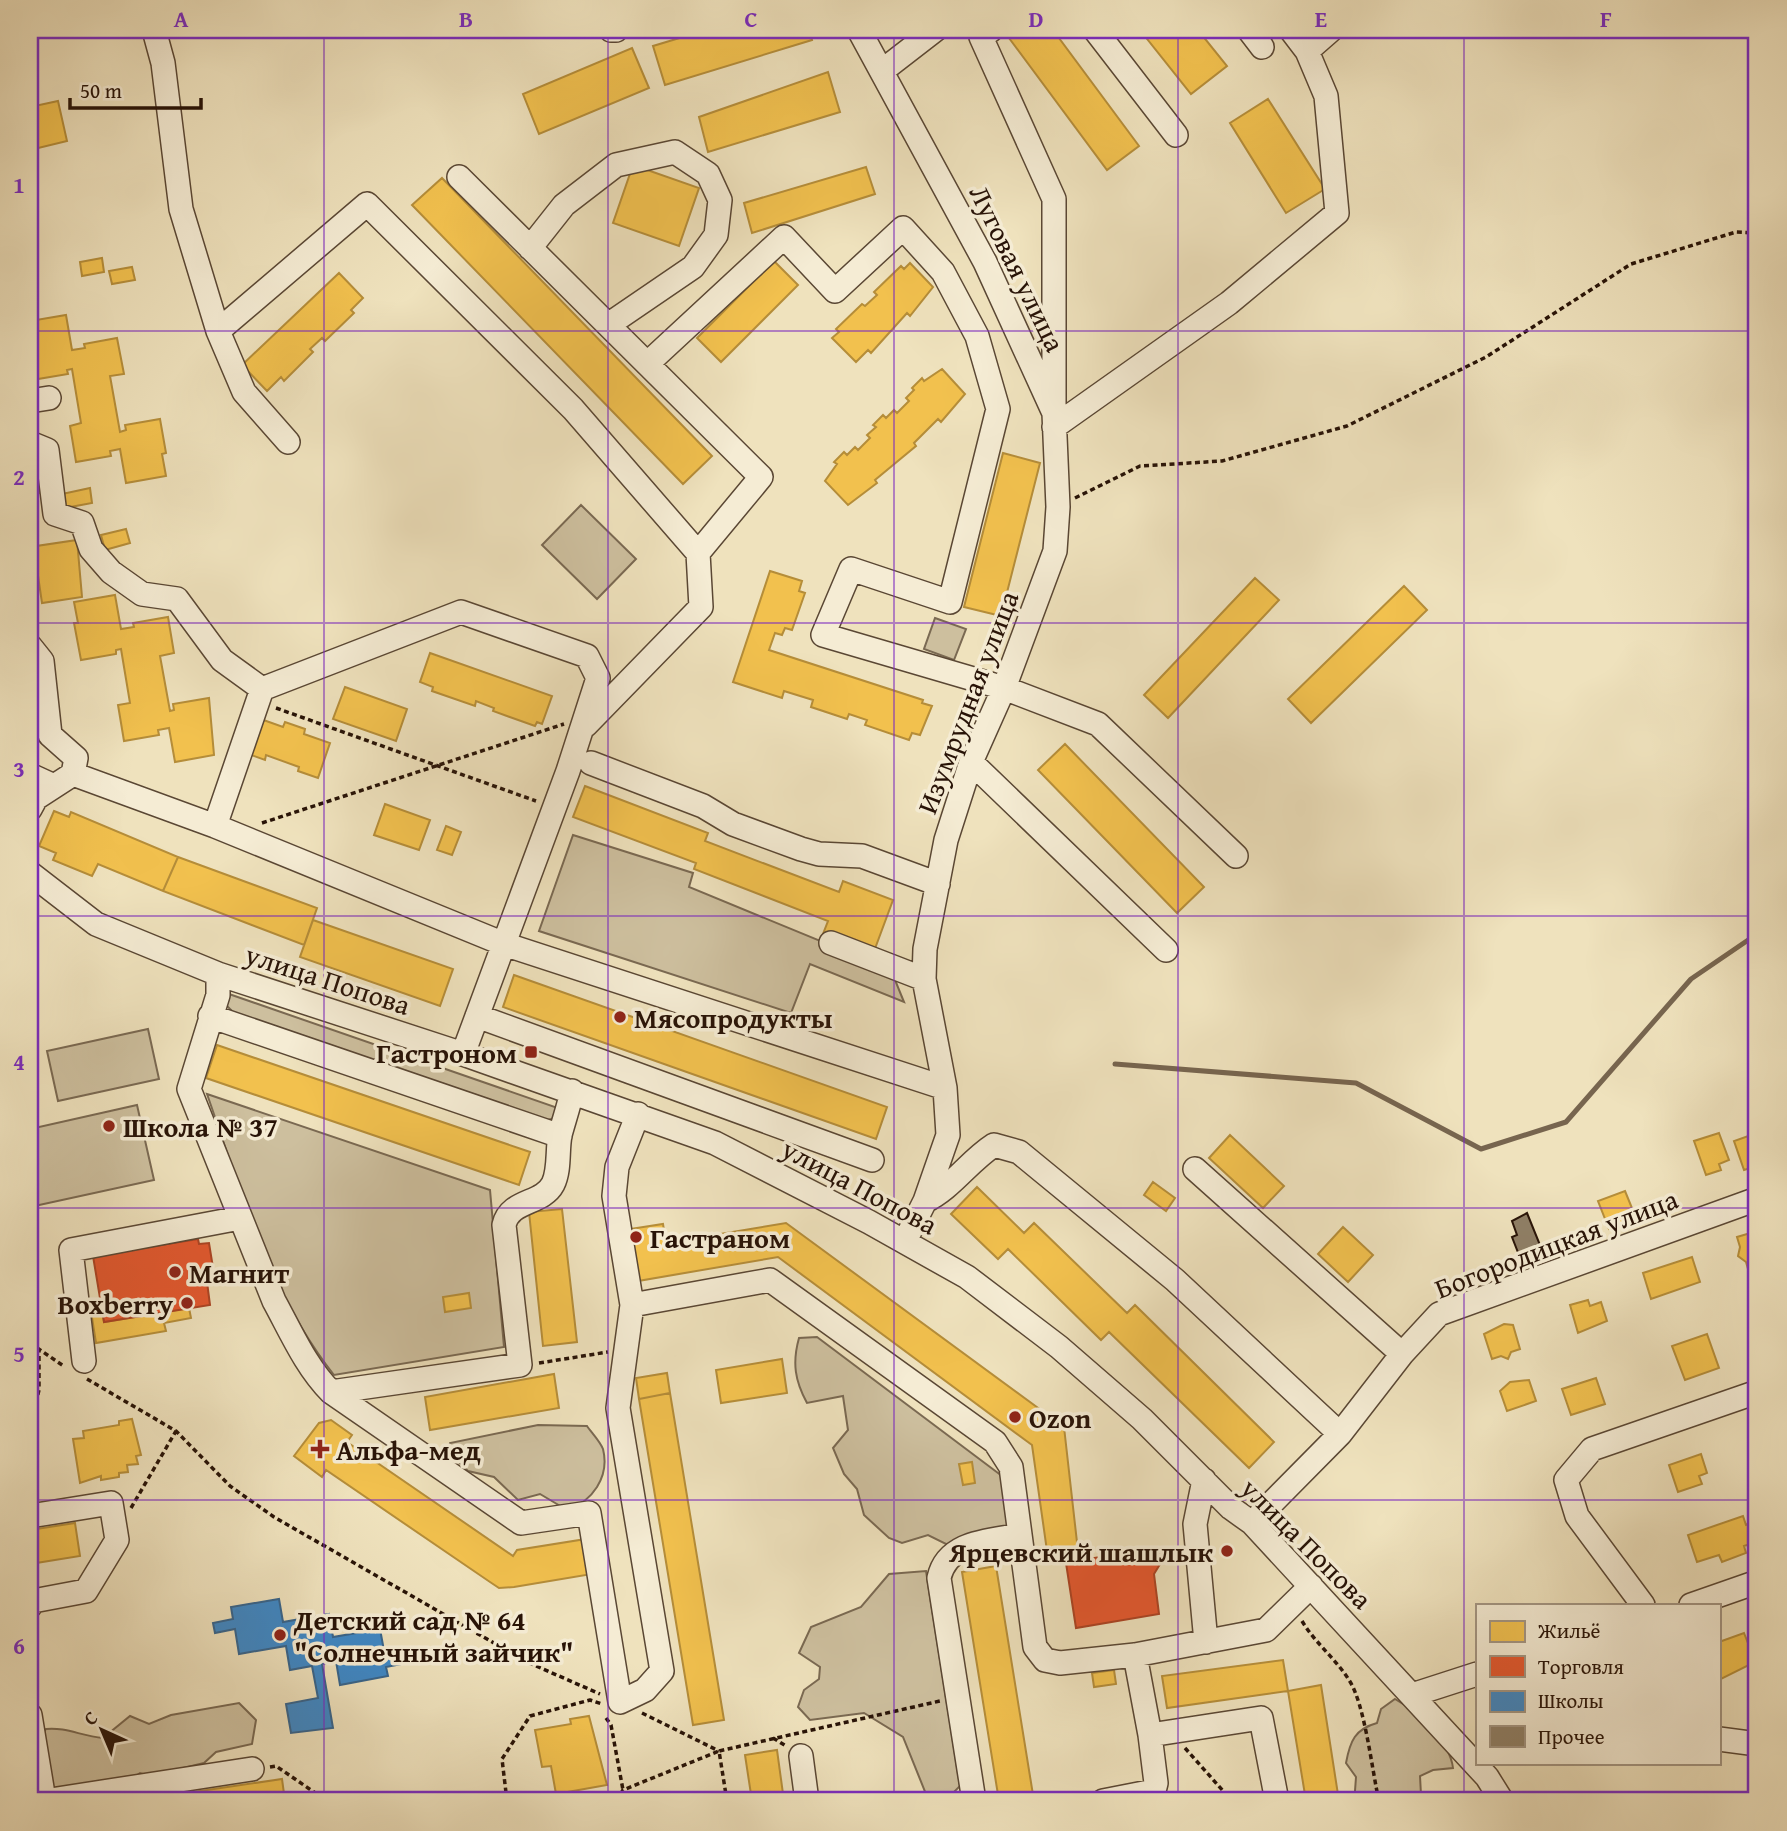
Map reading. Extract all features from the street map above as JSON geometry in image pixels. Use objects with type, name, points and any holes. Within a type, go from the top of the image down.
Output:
[{"type":"street","points":[[155,30],[163,63],[181,209],[218,331],[243,392],[288,442]]},
{"type":"street","name":"Луговая улица","points":[[859,30],[985,262],[1054,420],[1058,507],[1055,551]]},
{"type":"street","points":[[882,71],[934,30]]},
{"type":"street","points":[[1095,30],[1176,135]]},
{"type":"street","points":[[1054,420],[1229,303],[1337,213],[1326,96],[1307,51],[1291,30]]},
{"type":"street","points":[[1307,51],[1331,30]]},
{"type":"street","points":[[986,33],[1054,199],[1054,420]]},
{"type":"street","points":[[530,248],[564,205],[616,164],[675,152],[708,174],[720,200],[716,235],[693,267],[608,325]]},
{"type":"street","points":[[459,177],[761,477],[698,553]]},
{"type":"street","points":[[218,331],[367,204],[573,409],[698,553],[701,607],[584,723]]},
{"type":"street","points":[[647,364],[784,237],[835,291],[903,228],[943,272],[977,336],[998,409],[950,602],[851,569],[823,635],[1004,688],[1098,724],[1236,856]]},
{"type":"street","points":[[30,443],[47,450],[55,514],[82,523],[91,549],[111,572],[142,594],[177,599],[222,660],[260,696]]},
{"type":"street","name":"Изумрудная улица","points":[[905,1241],[925,1201],[947,1135],[945,1088],[924,979],[925,949],[946,840],[971,762],[1004,688],[1055,551]]},
{"type":"street","points":[[260,696],[461,612],[587,656],[598,678],[584,723],[463,1054]]},
{"type":"street","points":[[30,646],[42,661],[50,735],[76,758],[63,780],[36,798],[30,809]]},
{"type":"street","points":[[223,829],[260,696]]},
{"type":"street","points":[[971,762],[1166,950]]},
{"type":"street","points":[[591,763],[703,806],[733,824],[801,849],[819,854],[871,858],[938,884]]},
{"type":"street","points":[[30,775],[63,780],[223,829],[504,944],[945,1088]]},
{"type":"street","name":"улица Попова","points":[[30,873],[96,924],[218,974],[572,1091],[715,1143],[905,1241],[967,1277],[1059,1347],[1142,1419],[1231,1508],[1252,1523],[1487,1777],[1502,1801]]},
{"type":"street","points":[[831,943],[924,979]]},
{"type":"street","points":[[218,974],[218,995],[189,1089],[274,1301],[317,1378],[331,1392],[521,1523],[589,1513],[620,1702],[645,1690],[662,1671],[618,1408],[632,1305],[614,1196],[617,1167],[638,1114]]},
{"type":"street","points":[[210,1016],[560,1136]]},
{"type":"street","points":[[477,1016],[872,1160]]},
{"type":"street","points":[[331,1392],[520,1365],[504,1225],[506,1215],[514,1208],[546,1193],[552,1186],[560,1136],[572,1091]]},
{"type":"street","points":[[925,1201],[940,1194],[976,1157],[994,1144],[1019,1152],[1175,1280],[1340,1434]]},
{"type":"street","points":[[1195,1170],[1402,1354]]},
{"type":"street","name":"Богородицкая улица","points":[[1252,1523],[1340,1434],[1402,1354],[1439,1314],[1757,1199]]},
{"type":"street","points":[[80,1370],[71,1250],[240,1218]]},
{"type":"street","points":[[632,1305],[770,1280],[995,1442],[1011,1467],[1035,1647],[1045,1660],[1060,1663],[1135,1655],[1266,1630],[1311,1586]]},
{"type":"street","points":[[1642,1604],[1577,1516],[1566,1480],[1592,1449],[1757,1392]]},
{"type":"street","points":[[1204,1480],[1195,1524],[1206,1642]]},
{"type":"street","points":[[30,1516],[111,1503],[117,1541],[86,1591],[33,1601],[30,1606]]},
{"type":"street","points":[[974,1801],[939,1578],[941,1566],[949,1555],[963,1546],[1020,1535]]},
{"type":"street","points":[[1693,1604],[1757,1582]]},
{"type":"street","points":[[1103,1801],[1154,1791],[1156,1783],[1157,1734],[1135,1655]]},
{"type":"street","points":[[1412,1695],[1476,1674]]},
{"type":"street","points":[[30,1715],[44,1801],[252,1769]]},
{"type":"street","points":[[1157,1734],[1261,1718],[1277,1801]]},
{"type":"street","points":[[1720,1740],[1757,1744]]},
{"type":"street","points":[[801,1756],[807,1801]]},
{"type":"path","points":[[1058,507],[1140,466],[1222,461],[1347,426],[1486,357],[1631,264],[1736,232],[1757,233]]},
{"type":"path","points":[[260,696],[437,766],[554,808]]},
{"type":"path","points":[[223,829],[584,723]]},
{"type":"path","points":[[30,1343],[39,1351],[80,1370],[176,1431],[230,1486],[274,1517],[527,1662],[620,1702],[719,1751]]},
{"type":"path","points":[[520,1365],[562,1362],[626,1348]]},
{"type":"path","points":[[30,1428],[39,1390],[39,1351]]},
{"type":"path","points":[[116,1534],[176,1431]]},
{"type":"path","points":[[1292,1605],[1315,1643],[1350,1681],[1379,1801]]},
{"type":"path","points":[[623,1790],[719,1751],[958,1696]]},
{"type":"path","points":[[507,1801],[502,1759],[530,1716],[590,1700],[597,1704],[611,1725],[623,1790],[617,1801]]},
{"type":"path","points":[[597,1704],[620,1702]]},
{"type":"path","points":[[1157,1734],[1191,1754],[1232,1801]]},
{"type":"path","points":[[719,1751],[727,1801]]},
{"type":"path","points":[[252,1769],[276,1766],[327,1801]]},
{"type":"shaded area","points":[[581,505],[636,559],[597,599],[542,545]]},
{"type":"shaded area","points":[[935,618],[966,629],[954,660],[924,649]]},
{"type":"shaded area","points":[[573,835],[693,873],[689,887],[891,970],[904,1002],[810,964],[791,1013],[539,931]]},
{"type":"shaded area","points":[[229,994],[555,1107],[558,1111],[555,1118],[544,1121],[233,1012],[225,1004]]},
{"type":"shaded area","points":[[148,1029],[159,1079],[58,1101],[47,1051]]},
{"type":"shaded area","points":[[207,1094],[490,1190],[504,1347],[334,1375],[311,1343],[274,1276],[245,1204]]},
{"type":"shaded area","points":[[137,1105],[154,1180],[30,1207],[30,1129]]},
{"type":"shaded area","points":[[817,1337],[1002,1476],[1009,1532],[950,1546],[928,1535],[902,1543],[889,1538],[864,1515],[857,1489],[844,1474],[833,1448],[848,1430],[843,1396],[807,1403],[797,1379],[795,1364],[799,1338]]},
{"type":"shaded area","points":[[538,1425],[587,1426],[603,1449],[604,1469],[597,1487],[584,1501],[567,1510],[540,1494],[518,1500],[494,1477],[468,1471],[448,1452],[450,1443]]},
{"type":"shaded area","points":[[926,1571],[960,1786],[948,1798],[926,1794],[903,1737],[864,1713],[810,1720],[798,1707],[804,1690],[819,1679],[820,1667],[799,1653],[811,1627],[861,1607],[889,1574]]},
{"type":"shaded area","points":[[1395,1699],[1432,1729],[1446,1748],[1453,1768],[1433,1770],[1420,1776],[1421,1795],[1416,1801],[1361,1801],[1355,1791],[1356,1777],[1346,1763],[1349,1748],[1359,1732],[1377,1723],[1381,1709]]},
{"type":"shaded area","points":[[239,1703],[256,1720],[252,1744],[216,1752],[204,1763],[150,1776],[140,1773],[129,1781],[46,1796],[38,1740],[46,1729],[60,1729],[103,1738],[130,1716],[149,1724],[171,1715]]},
{"type":"building: Жильё","points":[[706,30],[809,30],[812,40],[665,85],[653,46]]},
{"type":"building: Жильё","points":[[1020,30],[1053,30],[1139,146],[1107,170],[1009,38]]},
{"type":"building: Жильё","points":[[1140,30],[1198,30],[1227,66],[1191,94]]},
{"type":"building: Жильё","points":[[632,48],[649,88],[539,134],[523,94]]},
{"type":"building: Жильё","points":[[828,72],[840,112],[708,152],[699,117]]},
{"type":"building: Жильё","points":[[1268,99],[1325,189],[1286,213],[1230,123]]},
{"type":"building: Жильё","points":[[58,101],[67,141],[30,150],[30,107]]},
{"type":"building: Жильё","points":[[633,165],[699,188],[679,246],[613,223]]},
{"type":"building: Жильё","points":[[866,167],[875,194],[752,233],[744,203]]},
{"type":"building: Жильё","points":[[442,178],[712,456],[683,484],[412,205]]},
{"type":"building: Жильё","points":[[102,258],[104,272],[82,276],[80,262]]},
{"type":"building: Жильё","points":[[30,261],[36,317],[30,318]]},
{"type":"building: Жильё","points":[[774,261],[798,285],[721,362],[697,338]]},
{"type":"building: Жильё","points":[[910,263],[933,287],[910,316],[907,313],[871,353],[868,350],[856,362],[832,338],[839,332],[836,329],[862,304],[865,306],[877,295],[874,292],[901,266],[904,269]]},
{"type":"building: Жильё","points":[[132,267],[135,280],[112,284],[109,271]]},
{"type":"building: Жильё","points":[[339,273],[363,298],[351,310],[354,313],[325,341],[322,338],[310,349],[313,352],[284,381],[281,377],[267,391],[242,365]]},
{"type":"building: Жильё","points":[[66,315],[72,350],[85,348],[84,344],[117,338],[124,374],[110,376],[120,432],[126,430],[125,425],[160,419],[166,453],[162,454],[166,476],[126,483],[120,449],[110,451],[111,456],[76,462],[70,426],[81,423],[72,369],[67,370],[68,374],[32,380],[30,367],[30,321]]},
{"type":"building: Жильё","points":[[942,369],[965,394],[941,422],[938,419],[914,443],[916,446],[875,480],[877,483],[848,505],[825,481],[837,464],[834,462],[844,452],[847,455],[855,447],[858,450],[870,438],[867,435],[883,415],[886,418],[894,410],[897,413],[909,401],[906,398],[922,378],[924,381]]},
{"type":"building: Жильё","points":[[1003,453],[1040,463],[1001,616],[964,607]]},
{"type":"building: Жильё","points":[[34,458],[40,493],[30,495],[30,459]]},
{"type":"building: Жильё","points":[[90,488],[92,503],[65,508],[62,494]]},
{"type":"building: Жильё","points":[[30,508],[36,546],[77,540],[82,597],[42,603],[37,569],[30,570]]},
{"type":"building: Жильё","points":[[126,529],[130,543],[105,550],[101,535]]},
{"type":"building: Жильё","points":[[770,571],[802,581],[799,591],[805,593],[792,630],[785,628],[782,635],[775,633],[769,650],[923,700],[922,703],[932,706],[920,735],[912,733],[909,740],[865,725],[867,720],[849,714],[847,719],[811,707],[813,700],[784,691],[782,698],[733,682]]},
{"type":"building: Жильё","points":[[1255,578],[1279,600],[1168,718],[1144,695]]},
{"type":"building: Жильё","points":[[1404,586],[1427,610],[1311,723],[1288,699]]},
{"type":"building: Жильё","points":[[115,595],[121,629],[134,627],[133,623],[168,617],[174,653],[160,656],[170,711],[174,710],[173,704],[209,698],[214,755],[175,762],[169,728],[158,730],[159,735],[124,741],[118,705],[130,703],[121,649],[116,650],[116,654],[81,660],[74,623],[78,623],[74,602]]},
{"type":"building: Жильё","points":[[430,653],[552,696],[542,724],[537,722],[535,726],[493,711],[494,708],[476,701],[475,706],[432,691],[433,687],[420,682]]},
{"type":"building: Жильё","points":[[345,687],[407,709],[396,741],[333,719]]},
{"type":"building: Жильё","points":[[255,717],[283,727],[285,722],[305,729],[304,734],[330,743],[318,778],[298,771],[299,767],[266,755],[265,760],[243,752]]},
{"type":"building: Жильё","points":[[1065,744],[1204,887],[1177,913],[1038,770]]},
{"type":"building: Жильё","points":[[585,786],[708,833],[705,841],[839,892],[843,881],[893,900],[873,954],[823,934],[828,921],[694,869],[696,863],[573,817]]},
{"type":"building: Жильё","points":[[385,804],[430,820],[419,850],[374,835]]},
{"type":"building: Жильё","points":[[54,811],[69,817],[71,812],[178,857],[163,891],[98,864],[92,876],[53,860],[56,853],[39,846]]},
{"type":"building: Жильё","points":[[446,826],[461,832],[452,855],[437,850]]},
{"type":"building: Жильё","points":[[178,857],[317,908],[304,945],[163,891]]},
{"type":"building: Жильё","points":[[313,920],[453,969],[440,1006],[300,957]]},
{"type":"building: Жильё","points":[[514,975],[887,1107],[876,1139],[503,1007]]},
{"type":"building: Жильё","points":[[217,1045],[530,1152],[519,1185],[206,1078]]},
{"type":"building: Жильё","points":[[1719,1133],[1729,1160],[1719,1164],[1721,1170],[1706,1175],[1694,1141]]},
{"type":"building: Жильё","points":[[1757,1133],[1757,1166],[1744,1170],[1734,1141]]},
{"type":"building: Жильё","points":[[1230,1135],[1284,1186],[1263,1208],[1209,1158]]},
{"type":"building: Жильё","points":[[1153,1182],[1175,1198],[1166,1211],[1144,1195]]},
{"type":"building: Жильё","points":[[977,1187],[1024,1233],[1034,1223],[1127,1313],[1135,1305],[1274,1442],[1249,1468],[1109,1332],[1101,1340],[1008,1249],[998,1259],[951,1214]]},
{"type":"building: Жильё","points":[[1625,1191],[1636,1218],[1609,1229],[1598,1201]]},
{"type":"building: Жильё","points":[[562,1209],[577,1342],[543,1346],[529,1212]]},
{"type":"building: Жильё","points":[[786,1223],[1064,1427],[1079,1560],[1061,1563],[1060,1557],[1048,1558],[1032,1445],[778,1257],[638,1281],[630,1229],[663,1224],[666,1243]]},
{"type":"building: Жильё","points":[[1343,1227],[1373,1255],[1348,1282],[1318,1254]]},
{"type":"building: Жильё","points":[[1757,1231],[1757,1266],[1748,1269],[1746,1262],[1738,1256],[1740,1247],[1737,1237]]},
{"type":"building: Жильё","points":[[1692,1257],[1700,1282],[1651,1299],[1643,1273]]},
{"type":"building: Жильё","points":[[469,1293],[471,1308],[445,1312],[443,1297]]},
{"type":"building: Жильё","points":[[1588,1300],[1590,1306],[1601,1302],[1607,1321],[1578,1333],[1570,1305]]},
{"type":"building: Жильё","points":[[101,1304],[104,1322],[189,1308],[191,1318],[164,1323],[166,1331],[96,1343],[90,1305]]},
{"type":"building: Жильё","points":[[1504,1324],[1513,1325],[1520,1349],[1511,1352],[1508,1359],[1501,1356],[1492,1359],[1484,1334]]},
{"type":"building: Жильё","points":[[1707,1334],[1719,1368],[1685,1380],[1672,1346]]},
{"type":"building: Жильё","points":[[782,1359],[787,1393],[721,1403],[716,1370]]},
{"type":"building: Жильё","points":[[667,1373],[670,1393],[639,1399],[636,1378]]},
{"type":"building: Жильё","points":[[554,1374],[559,1408],[430,1430],[425,1397]]},
{"type":"building: Жильё","points":[[1596,1378],[1605,1404],[1571,1415],[1562,1389]]},
{"type":"building: Жильё","points":[[1529,1380],[1536,1401],[1507,1411],[1500,1391],[1510,1382]]},
{"type":"building: Жильё","points":[[670,1393],[724,1720],[693,1725],[639,1399]]},
{"type":"building: Жильё","points":[[132,1419],[141,1455],[136,1456],[138,1464],[127,1465],[128,1472],[119,1473],[119,1477],[101,1480],[101,1476],[80,1483],[73,1439],[84,1438],[83,1431],[119,1425],[119,1421]]},
{"type":"building: Жильё","points":[[331,1420],[352,1435],[347,1442],[513,1556],[517,1550],[586,1539],[592,1574],[499,1588],[326,1470],[322,1477],[294,1456],[319,1423]]},
{"type":"building: Жильё","points":[[1701,1454],[1707,1473],[1699,1476],[1702,1484],[1678,1492],[1669,1465]]},
{"type":"building: Жильё","points":[[972,1462],[975,1483],[963,1485],[959,1464]]},
{"type":"building: Жильё","points":[[1743,1516],[1746,1525],[1757,1521],[1757,1542],[1744,1546],[1746,1553],[1722,1562],[1719,1555],[1697,1562],[1688,1535]]},
{"type":"building: Жильё","points":[[75,1523],[80,1556],[30,1564],[30,1530]]},
{"type":"building: Жильё","points":[[996,1566],[1034,1801],[999,1801],[962,1572]]},
{"type":"building: Жильё","points":[[1744,1633],[1748,1643],[1752,1641],[1757,1661],[1720,1680],[1720,1642]]},
{"type":"building: Жильё","points":[[1283,1660],[1288,1691],[1167,1708],[1162,1676]]},
{"type":"building: Жильё","points":[[1114,1670],[1116,1684],[1094,1687],[1092,1673]]},
{"type":"building: Жильё","points":[[1321,1685],[1339,1801],[1306,1801],[1288,1691]]},
{"type":"building: Жильё","points":[[589,1716],[607,1785],[556,1794],[551,1766],[542,1767],[535,1730],[571,1724],[570,1719]]},
{"type":"building: Жильё","points":[[777,1750],[784,1801],[752,1801],[745,1755]]},
{"type":"building: Жильё","points":[[282,1779],[285,1801],[133,1801]]},
{"type":"building: Торговля","points":[[198,1239],[199,1244],[209,1243],[215,1280],[207,1282],[210,1305],[104,1322],[93,1256]]},
{"type":"building: Торговля","points":[[1150,1548],[1159,1553],[1162,1561],[1154,1574],[1159,1614],[1076,1628],[1066,1563]]},
{"type":"building: Школы","points":[[279,1599],[283,1622],[329,1614],[333,1637],[380,1629],[385,1656],[405,1652],[407,1663],[386,1667],[388,1676],[340,1685],[336,1661],[322,1664],[333,1728],[291,1733],[286,1704],[318,1698],[312,1666],[290,1670],[286,1646],[239,1654],[235,1629],[215,1633],[213,1623],[233,1619],[231,1607]]},
{"type":"building: Прочее","points":[[1527,1213],[1542,1250],[1526,1257],[1524,1253],[1519,1255],[1512,1237],[1517,1235],[1512,1221]]},
{"type":"waterway","points":[[1115,1064],[1356,1083],[1481,1149],[1566,1122],[1691,979],[1757,934]]},
{"type":"place","name":"Мясопродукты","points":[[620,1017]]},
{"type":"place","name":"Гастроном","points":[[531,1052]]},
{"type":"place","name":"Школа № 37","points":[[109,1126]]},
{"type":"place","name":"Гастраном","points":[[636,1237]]},
{"type":"place","name":"Магнит","points":[[175,1272]]},
{"type":"place","name":"Boxberry","points":[[187,1303]]},
{"type":"place","name":"Ozon","points":[[1015,1417]]},
{"type":"place","name":"Альфа-мед","points":[[320,1449]]},
{"type":"place","name":"Ярцевский шашлык","points":[[1227,1551]]},
{"type":"place","name":"Детский сад № 64 \"Солнечный зайчик\"","points":[[280,1635]]}]
